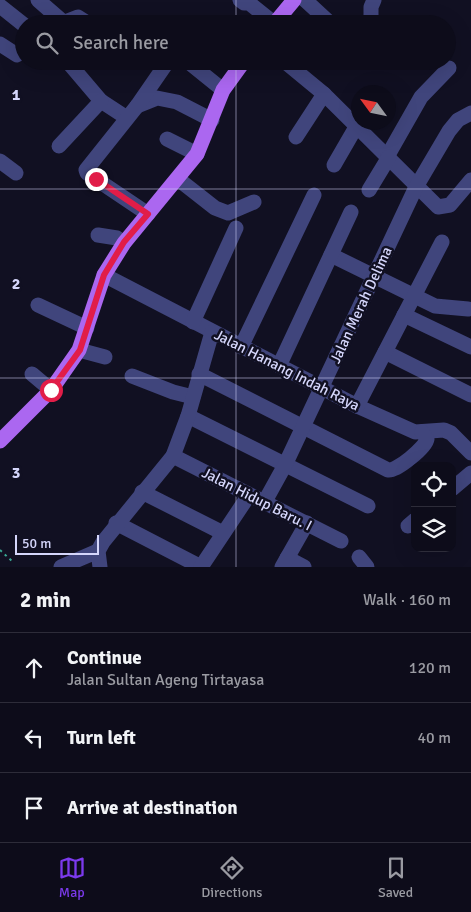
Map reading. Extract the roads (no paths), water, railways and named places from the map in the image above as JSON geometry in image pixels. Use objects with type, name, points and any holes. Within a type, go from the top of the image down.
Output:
[{"type":"main road","points":[[282,15],[294,0]]},
{"type":"main road","points":[[0,442],[51,390],[80,350],[101,283],[124,242],[178,180],[197,154],[223,90],[237,70]]},
{"type":"street","points":[[38,0],[54,15]]},
{"type":"street","points":[[240,0],[249,3],[263,15]]},
{"type":"street","points":[[304,0],[321,15]]},
{"type":"street","points":[[371,15],[371,7],[374,0]]},
{"type":"street","points":[[0,6],[15,18]]},
{"type":"street","points":[[0,44],[15,54]]},
{"type":"street","points":[[75,70],[101,101],[127,118]]},
{"type":"street","points":[[148,214],[86,172],[137,106],[162,70]]},
{"type":"street","points":[[198,70],[223,90]]},
{"type":"street","points":[[295,70],[324,94],[351,122]]},
{"type":"street","points":[[369,190],[421,97],[447,70]]},
{"type":"street","points":[[296,137],[324,94]]},
{"type":"street","points":[[137,106],[157,98],[177,102],[212,120]]},
{"type":"street","points":[[59,146],[101,101]]},
{"type":"street","name":"Jalan Merah Delima","points":[[264,503],[285,465],[416,187],[449,131],[458,120],[471,113]]},
{"type":"street","points":[[334,166],[354,130]]},
{"type":"street","points":[[359,130],[438,207],[450,205],[471,180]]},
{"type":"street","points":[[168,139],[197,154]]},
{"type":"street","points":[[0,161],[16,174]]},
{"type":"street","points":[[178,180],[215,208],[228,213],[254,202]]},
{"type":"street","points":[[242,346],[314,195]]},
{"type":"street","points":[[279,366],[351,212]]},
{"type":"street","points":[[193,322],[236,228]]},
{"type":"street","points":[[98,235],[117,238],[124,242]]},
{"type":"street","points":[[357,406],[442,242]]},
{"type":"street","points":[[331,255],[435,306],[468,309]]},
{"type":"street","name":"Jalan Hanang Indah Raya","points":[[101,283],[193,322],[321,389],[415,432],[444,430],[451,433],[471,453]]},
{"type":"street","points":[[38,305],[87,328]]},
{"type":"street","points":[[404,315],[471,347]]},
{"type":"street","points":[[61,567],[103,562],[116,523],[172,456],[188,416],[212,332]]},
{"type":"street","points":[[80,350],[105,357]]},
{"type":"street","points":[[384,352],[471,395]]},
{"type":"street","points":[[32,374],[51,390]]},
{"type":"street","points":[[199,374],[392,471],[425,445],[427,439],[422,432]]},
{"type":"street","points":[[132,376],[173,392],[193,397]]},
{"type":"street","points":[[188,416],[368,506]]},
{"type":"street","name":"Jalan Hidup Baru. I","points":[[172,456],[342,542]]},
{"type":"street","points":[[456,486],[471,473]]},
{"type":"street","points":[[142,492],[223,533]]},
{"type":"street","points":[[116,523],[201,567],[249,495]]},
{"type":"street","points":[[304,567],[285,563],[307,523]]}]
